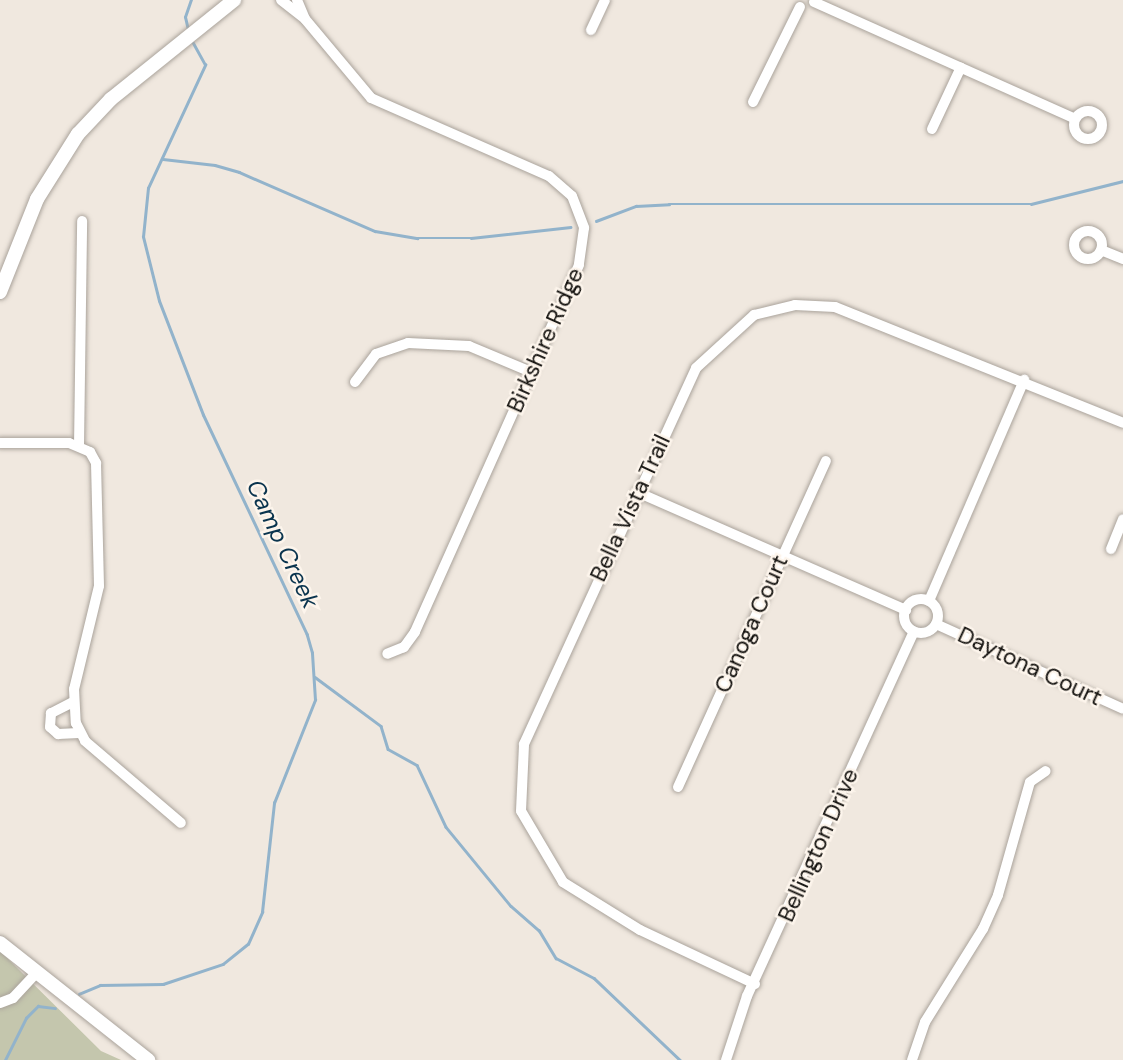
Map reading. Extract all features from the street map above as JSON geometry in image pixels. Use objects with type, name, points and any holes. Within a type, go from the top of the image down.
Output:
[{"type":"street","points":[[0,292],[27,220],[56,163],[104,106],[234,0]]},
{"type":"street","name":"Birkshire Ridge","points":[[281,0],[305,19],[375,102],[545,173],[572,196],[583,222],[582,255],[415,632],[404,647],[387,654]]},
{"type":"street","name":"Birkshire Ridge","points":[[297,0],[305,19]]},
{"type":"street","points":[[591,30],[605,0]]},
{"type":"street","points":[[753,102],[797,4],[814,1],[1075,119]]},
{"type":"street","points":[[932,128],[961,67]]},
{"type":"street","points":[[79,446],[82,221]]},
{"type":"street","points":[[1101,250],[1123,260]]},
{"type":"street","name":"Bella Vista Trail","points":[[755,984],[640,930],[563,882],[521,811],[524,744],[696,368],[754,315],[794,305],[835,307],[1024,380],[1123,423]]},
{"type":"street","points":[[355,382],[376,354],[408,343],[469,346],[531,372]]},
{"type":"street","points":[[929,601],[1024,380]]},
{"type":"street","points":[[0,443],[79,446],[90,452],[99,479],[99,586],[73,702],[79,733],[181,823]]},
{"type":"street","name":"Canoga Court","points":[[678,787],[826,461]]},
{"type":"street","points":[[637,492],[782,553],[906,610]]},
{"type":"street","points":[[1111,549],[1123,519]]},
{"type":"street","points":[[916,600],[929,601],[937,613],[936,624],[928,631],[914,631],[906,622],[906,610],[916,600]]},
{"type":"street","name":"Daytona Court","points":[[936,624],[1123,709]]},
{"type":"street","name":"Bellington Drive","points":[[726,1060],[755,984],[914,631]]},
{"type":"street","points":[[73,702],[51,713],[50,726],[58,734],[79,733]]},
{"type":"street","points":[[912,1060],[925,1022],[983,929],[998,895],[1030,782],[1046,771]]},
{"type":"street","points":[[0,943],[148,1060]]},
{"type":"street","points":[[0,1003],[13,998],[36,973]]},
{"type":"green space","points":[[0,951],[101,1051],[121,1060],[0,1060]]},
{"type":"waterway","name":"Camp Creek","points":[[188,30],[185,17],[191,0]]},
{"type":"waterway","name":"Camp Creek","points":[[79,994],[100,985],[163,984],[223,964],[248,944],[262,912],[274,803],[315,700],[312,653],[307,635],[203,415],[159,301],[143,237],[148,188],[205,65],[191,40]]},
{"type":"waterway","points":[[163,159],[215,165],[239,172],[375,231],[417,238],[471,238],[570,227]]},
{"type":"waterway","points":[[596,221],[636,206],[669,204],[1031,204],[1123,181]]},
{"type":"waterway","points":[[315,677],[381,726],[388,749],[417,765],[446,827],[511,906],[539,930],[556,958],[594,978],[680,1060]]},
{"type":"waterway","name":"Camp Creek","points":[[5,1060],[26,1018],[38,1006],[55,1008]]}]
